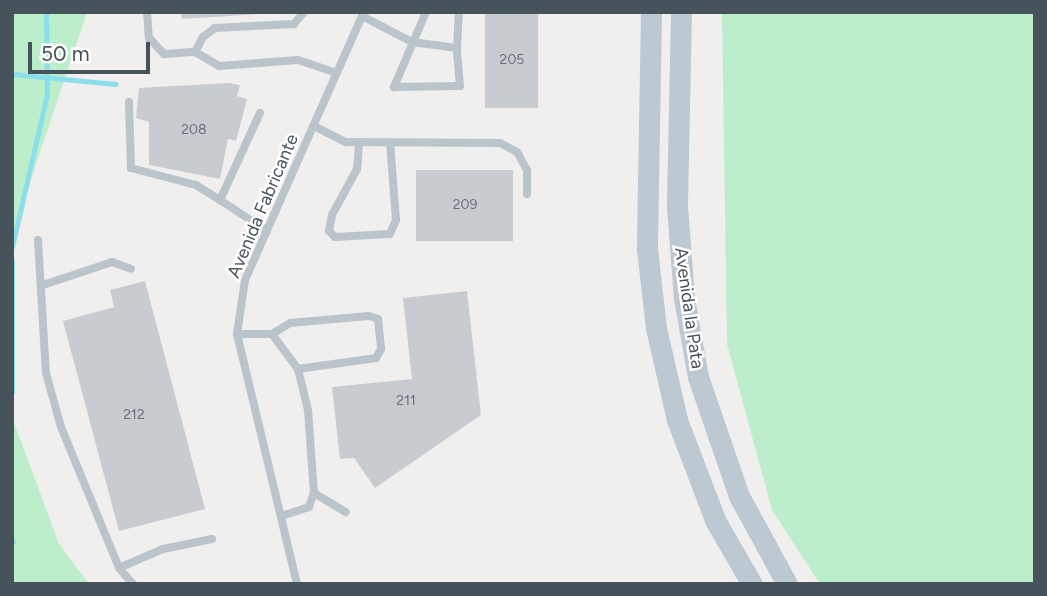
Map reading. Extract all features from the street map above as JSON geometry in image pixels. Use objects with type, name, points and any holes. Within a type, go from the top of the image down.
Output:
[{"type":"main road","name":"Avenida la Pata","points":[[651,12],[647,248],[656,328],[677,420],[716,522],[751,584]]},
{"type":"main road","name":"Avenida la Pata","points":[[681,12],[677,207],[684,298],[698,377],[739,496],[787,584]]},
{"type":"lane","points":[[147,12],[149,38],[164,54],[195,52],[219,66],[298,61],[337,73]]},
{"type":"lane","points":[[195,52],[203,37],[215,28],[294,24],[304,12]]},
{"type":"lane","points":[[426,12],[394,87],[460,86],[457,48],[459,12]]},
{"type":"lane","points":[[363,14],[412,42],[457,48]]},
{"type":"lane","name":"Avenida Fabricante","points":[[297,584],[237,334],[245,281],[363,14]]},
{"type":"lane","points":[[129,102],[131,168],[196,185],[267,231]]},
{"type":"lane","points":[[220,200],[260,113]]},
{"type":"lane","points":[[314,125],[346,142],[500,143],[517,152],[527,170],[527,194]]},
{"type":"lane","points":[[359,143],[357,169],[330,223],[328,231],[335,237],[390,233],[396,220],[390,142]]},
{"type":"lane","points":[[38,240],[43,285],[46,373],[61,427],[119,568],[133,584]]},
{"type":"lane","points":[[43,285],[112,262],[131,269]]},
{"type":"lane","points":[[237,334],[272,334],[290,323],[369,316],[378,319],[381,349],[376,358],[298,369]]},
{"type":"lane","points":[[272,334],[298,369],[309,411],[314,493],[309,507],[281,516]]},
{"type":"lane","points":[[314,493],[346,512]]},
{"type":"lane","points":[[119,568],[163,549],[212,539]]},
{"type":"green space","points":[[12,12],[87,12],[12,236]]},
{"type":"green space","points":[[722,12],[1035,12],[1035,584],[820,584],[772,510],[727,344]]},
{"type":"green space","points":[[12,417],[59,544],[89,584],[12,584]]},
{"type":"building","points":[[181,12],[259,12],[259,14],[182,19]]},
{"type":"building","points":[[485,12],[538,12],[538,108],[485,108]]},
{"type":"building","points":[[229,83],[240,85],[237,96],[247,99],[236,141],[228,139],[220,179],[149,165],[149,122],[136,118],[139,88]]},
{"type":"building","points":[[416,170],[513,170],[513,241],[416,241]]},
{"type":"building","points":[[145,281],[205,509],[119,531],[63,321],[114,307],[110,290]]},
{"type":"building","points":[[467,291],[481,415],[375,488],[354,458],[340,459],[332,387],[412,379],[403,298]]},
{"type":"waterway","points":[[12,247],[47,94],[46,12]]},
{"type":"waterway","points":[[12,74],[116,84]]},
{"type":"waterway","points":[[12,260],[12,392]]}]
